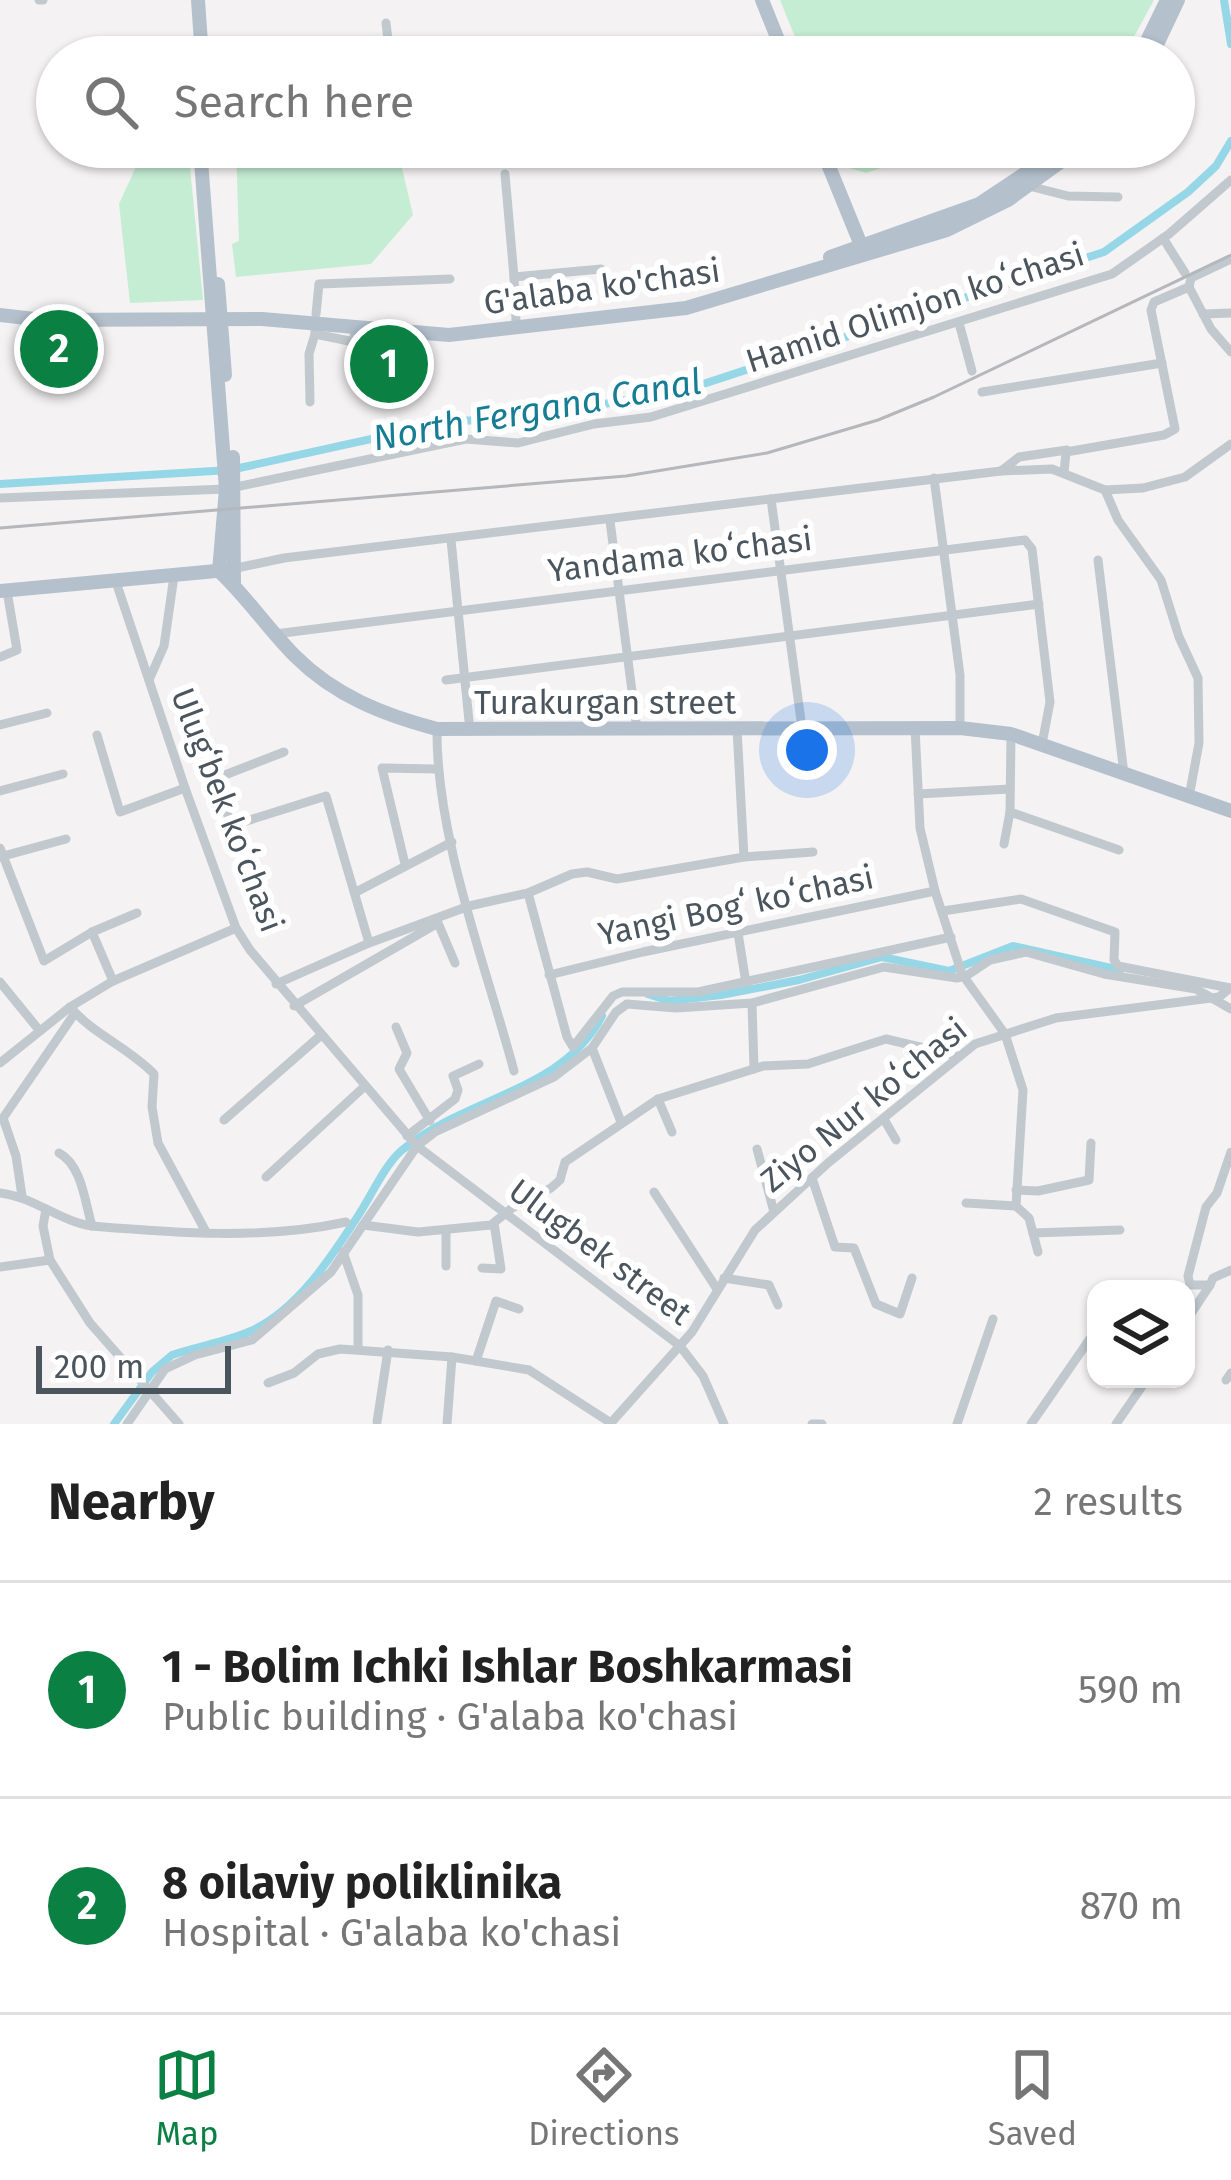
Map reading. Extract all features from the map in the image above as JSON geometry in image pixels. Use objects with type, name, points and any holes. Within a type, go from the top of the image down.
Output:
[{"type":"main road","points":[[194,0],[196,36]]},
{"type":"main road","points":[[762,0],[777,36]]},
{"type":"main road","points":[[771,0],[786,36]]},
{"type":"main road","points":[[1150,36],[1168,0]]},
{"type":"main road","points":[[1161,36],[1178,0]]},
{"type":"main road","points":[[206,168],[230,488],[228,575]]},
{"type":"main road","points":[[834,168],[868,248]]},
{"type":"main road","name":"G'alaba ko'chasi","points":[[356,324],[436,335],[686,308],[868,248],[979,204],[1033,168]]},
{"type":"main road","name":"G'alaba ko'chasi","points":[[868,248],[912,242],[983,215],[1053,168]]},
{"type":"main road","name":"G'alaba ko'chasi","points":[[216,314],[315,324],[437,327],[675,303],[736,291]]},
{"type":"main road","points":[[0,311],[216,314]]},
{"type":"main road","points":[[228,575],[222,534],[230,488]]},
{"type":"main road","points":[[194,574],[222,534]]},
{"type":"main road","points":[[3,591],[228,575]]},
{"type":"main road","name":"Turakurgan street","points":[[228,575],[275,634],[335,689],[380,711],[436,729],[960,728],[1011,734],[1231,811]]},
{"type":"street","points":[[386,23],[388,36]]},
{"type":"street","points":[[505,174],[516,322]]},
{"type":"street","name":"Hamid Olimjon koʻchasi","points":[[0,498],[230,488],[466,439],[530,441],[594,424],[674,412],[1112,274],[1231,180]]},
{"type":"street","points":[[1029,186],[1068,196],[1118,197]]},
{"type":"street","points":[[1163,238],[1185,273]]},
{"type":"street","points":[[1144,253],[1159,251],[1175,257]]},
{"type":"street","points":[[1231,259],[1191,278],[1189,287],[1231,352]]},
{"type":"street","points":[[514,278],[601,269]]},
{"type":"street","points":[[310,402],[309,354],[319,284],[450,279]]},
{"type":"street","points":[[1001,471],[1018,457],[1174,431],[1151,306],[1189,287]]},
{"type":"street","points":[[1203,314],[1231,313]]},
{"type":"street","points":[[959,323],[972,371]]},
{"type":"street","points":[[982,392],[1162,363]]},
{"type":"street","points":[[228,575],[284,558],[1001,471],[1052,470],[1105,490],[1143,488],[1186,477],[1231,444]]},
{"type":"street","points":[[1064,473],[1064,456],[1072,449]]},
{"type":"street","points":[[934,478],[960,675],[960,728]]},
{"type":"street","points":[[1105,490],[1118,520],[1161,580],[1201,689],[1199,743],[1189,797]]},
{"type":"street","points":[[771,499],[802,728]]},
{"type":"street","points":[[610,520],[637,730]]},
{"type":"street","points":[[451,540],[470,731]]},
{"type":"street","name":"Yandama koʻchasi","points":[[275,634],[1024,540],[1032,549],[1050,702],[1042,744]]},
{"type":"street","points":[[1098,560],[1124,774]]},
{"type":"street","points":[[149,680],[164,646],[174,576]]},
{"type":"street","name":"Ulugʻbek koʻchasi","points":[[116,582],[236,928],[294,1006],[416,1146]]},
{"type":"street","points":[[0,657],[17,650],[3,591]]},
{"type":"street","points":[[446,680],[1039,604]]},
{"type":"street","points":[[0,725],[47,713]]},
{"type":"street","points":[[915,728],[920,828],[935,891],[962,971],[1005,1034],[1024,1094],[1016,1205]]},
{"type":"street","points":[[436,729],[436,769],[452,842],[514,1071]]},
{"type":"street","points":[[737,730],[744,857]]},
{"type":"street","points":[[1004,844],[1010,812],[1011,734]]},
{"type":"street","points":[[97,735],[120,812],[185,788]]},
{"type":"street","points":[[284,752],[217,778],[228,816],[237,824],[326,796],[369,943]]},
{"type":"street","points":[[404,864],[382,768],[436,769]]},
{"type":"street","points":[[0,791],[64,774]]},
{"type":"street","points":[[918,794],[1010,789]]},
{"type":"street","points":[[1010,812],[1119,850]]},
{"type":"street","points":[[66,839],[1,854],[42,959],[137,913]]},
{"type":"street","points":[[356,892],[452,842]]},
{"type":"street","points":[[276,984],[369,943],[469,906],[528,893],[572,874],[587,872],[617,879],[744,857],[813,853]]},
{"type":"street","name":"Yangi Bogʻ koʻchasi","points":[[549,975],[935,891]]},
{"type":"street","points":[[528,893],[567,1037],[575,1046],[613,996],[622,992],[681,994],[951,937]]},
{"type":"street","points":[[943,911],[1030,900],[1115,932],[1118,966],[1230,988]]},
{"type":"street","points":[[294,1006],[438,922],[455,963]]},
{"type":"street","points":[[0,1063],[39,1030],[113,981],[236,928]]},
{"type":"street","points":[[92,932],[113,981]]},
{"type":"street","points":[[738,933],[746,983]]},
{"type":"street","points":[[128,1424],[171,1364],[252,1340],[331,1272],[416,1146],[435,1132],[554,1077],[592,1048],[616,1012],[627,1004],[676,1008],[752,1003],[884,967],[940,977],[1026,952],[1104,974],[1196,989],[1231,1009]]},
{"type":"street","points":[[0,982],[39,1030]]},
{"type":"street","points":[[1215,997],[1230,988]]},
{"type":"street","name":"Ziyo Nur koʻchasi","points":[[610,1423],[680,1346],[737,1253],[774,1212],[975,1044],[1057,1018],[1215,997]]},
{"type":"street","points":[[752,1003],[754,1069]]},
{"type":"street","points":[[22,1196],[16,1156],[3,1118],[73,1010]]},
{"type":"street","points":[[73,1010],[95,1034],[139,1059],[154,1074],[152,1107],[158,1143],[206,1232]]},
{"type":"street","points":[[396,1028],[407,1053],[399,1070],[430,1121]]},
{"type":"street","points":[[224,1120],[320,1036]]},
{"type":"street","points":[[363,1225],[446,1232],[494,1223],[556,1184],[565,1162],[658,1099],[754,1069],[808,1064],[886,1039],[958,1056]]},
{"type":"street","points":[[592,1048],[621,1122]]},
{"type":"street","points":[[407,1136],[457,1096],[453,1076],[479,1064]]},
{"type":"street","points":[[266,1177],[365,1086]]},
{"type":"street","points":[[658,1099],[672,1132]]},
{"type":"street","points":[[885,1121],[896,1140]]},
{"type":"street","points":[[1016,1190],[1038,1191],[1090,1180],[1091,1143]]},
{"type":"street","name":"Ulugbek street","points":[[416,1146],[680,1346],[703,1376],[724,1424]]},
{"type":"street","points":[[757,1149],[774,1212]]},
{"type":"street","points":[[1210,1285],[1190,1285],[1188,1276],[1206,1208],[1217,1193],[1231,1152]]},
{"type":"street","points":[[59,1153],[74,1167],[92,1226]]},
{"type":"street","points":[[812,1178],[835,1247],[854,1248],[876,1304],[901,1314],[912,1278]]},
{"type":"street","points":[[654,1192],[717,1289]]},
{"type":"street","points":[[0,1193],[22,1196],[92,1226],[206,1232],[309,1230],[346,1222]]},
{"type":"street","points":[[966,1202],[1016,1205],[1027,1214],[1038,1252]]},
{"type":"street","points":[[46,1209],[50,1260],[90,1323],[179,1424]]},
{"type":"street","points":[[482,1268],[501,1270],[494,1223]]},
{"type":"street","points":[[1034,1233],[1120,1230]]},
{"type":"street","points":[[446,1232],[446,1266]]},
{"type":"street","points":[[343,1252],[358,1295],[358,1348]]},
{"type":"street","points":[[0,1268],[50,1260]]},
{"type":"street","points":[[1195,1308],[1213,1278],[1231,1270]]},
{"type":"street","points":[[724,1278],[769,1285],[778,1305]]},
{"type":"street","points":[[476,1361],[496,1301],[519,1309]]},
{"type":"street","points":[[957,1424],[992,1318]]},
{"type":"street","points":[[1031,1424],[1087,1343]]},
{"type":"street","points":[[268,1383],[294,1373],[318,1354],[358,1348],[452,1357],[529,1370],[610,1423]]},
{"type":"street","points":[[376,1422],[388,1350]]},
{"type":"street","points":[[447,1424],[452,1357]]},
{"type":"street","points":[[1116,1424],[1141,1388]]},
{"type":"street","points":[[812,1424],[822,1424]]},
{"type":"green space","points":[[780,0],[1154,0],[1134,36],[795,36]]},
{"type":"green space","points":[[135,168],[190,168],[203,300],[130,303],[119,204]]},
{"type":"green space","points":[[237,168],[402,168],[413,215],[371,264],[236,277],[232,244],[239,241]]},
{"type":"waterway","name":"North Fergana Canal","points":[[1224,0],[1231,44]]},
{"type":"waterway","name":"North Fergana Canal","points":[[0,484],[230,470],[453,421],[523,419],[691,388],[1104,252],[1188,192],[1216,166],[1231,141]]},
{"type":"waterway","points":[[648,994],[669,1001],[721,995],[882,957],[949,971],[1013,946],[1120,970]]},
{"type":"waterway","points":[[114,1424],[152,1372],[172,1355],[251,1331],[298,1297],[401,1151],[453,1118],[563,1062],[602,1016]]},
{"type":"railway","points":[[0,528],[626,476],[767,453],[878,420],[934,397],[1231,255]]},
{"type":"place","name":"8 oilaviy poliklinika","points":[[59,349]]},
{"type":"place","name":"1 - Bolim Ichki Ishlar Boshkarmasi","points":[[389,364]]}]
